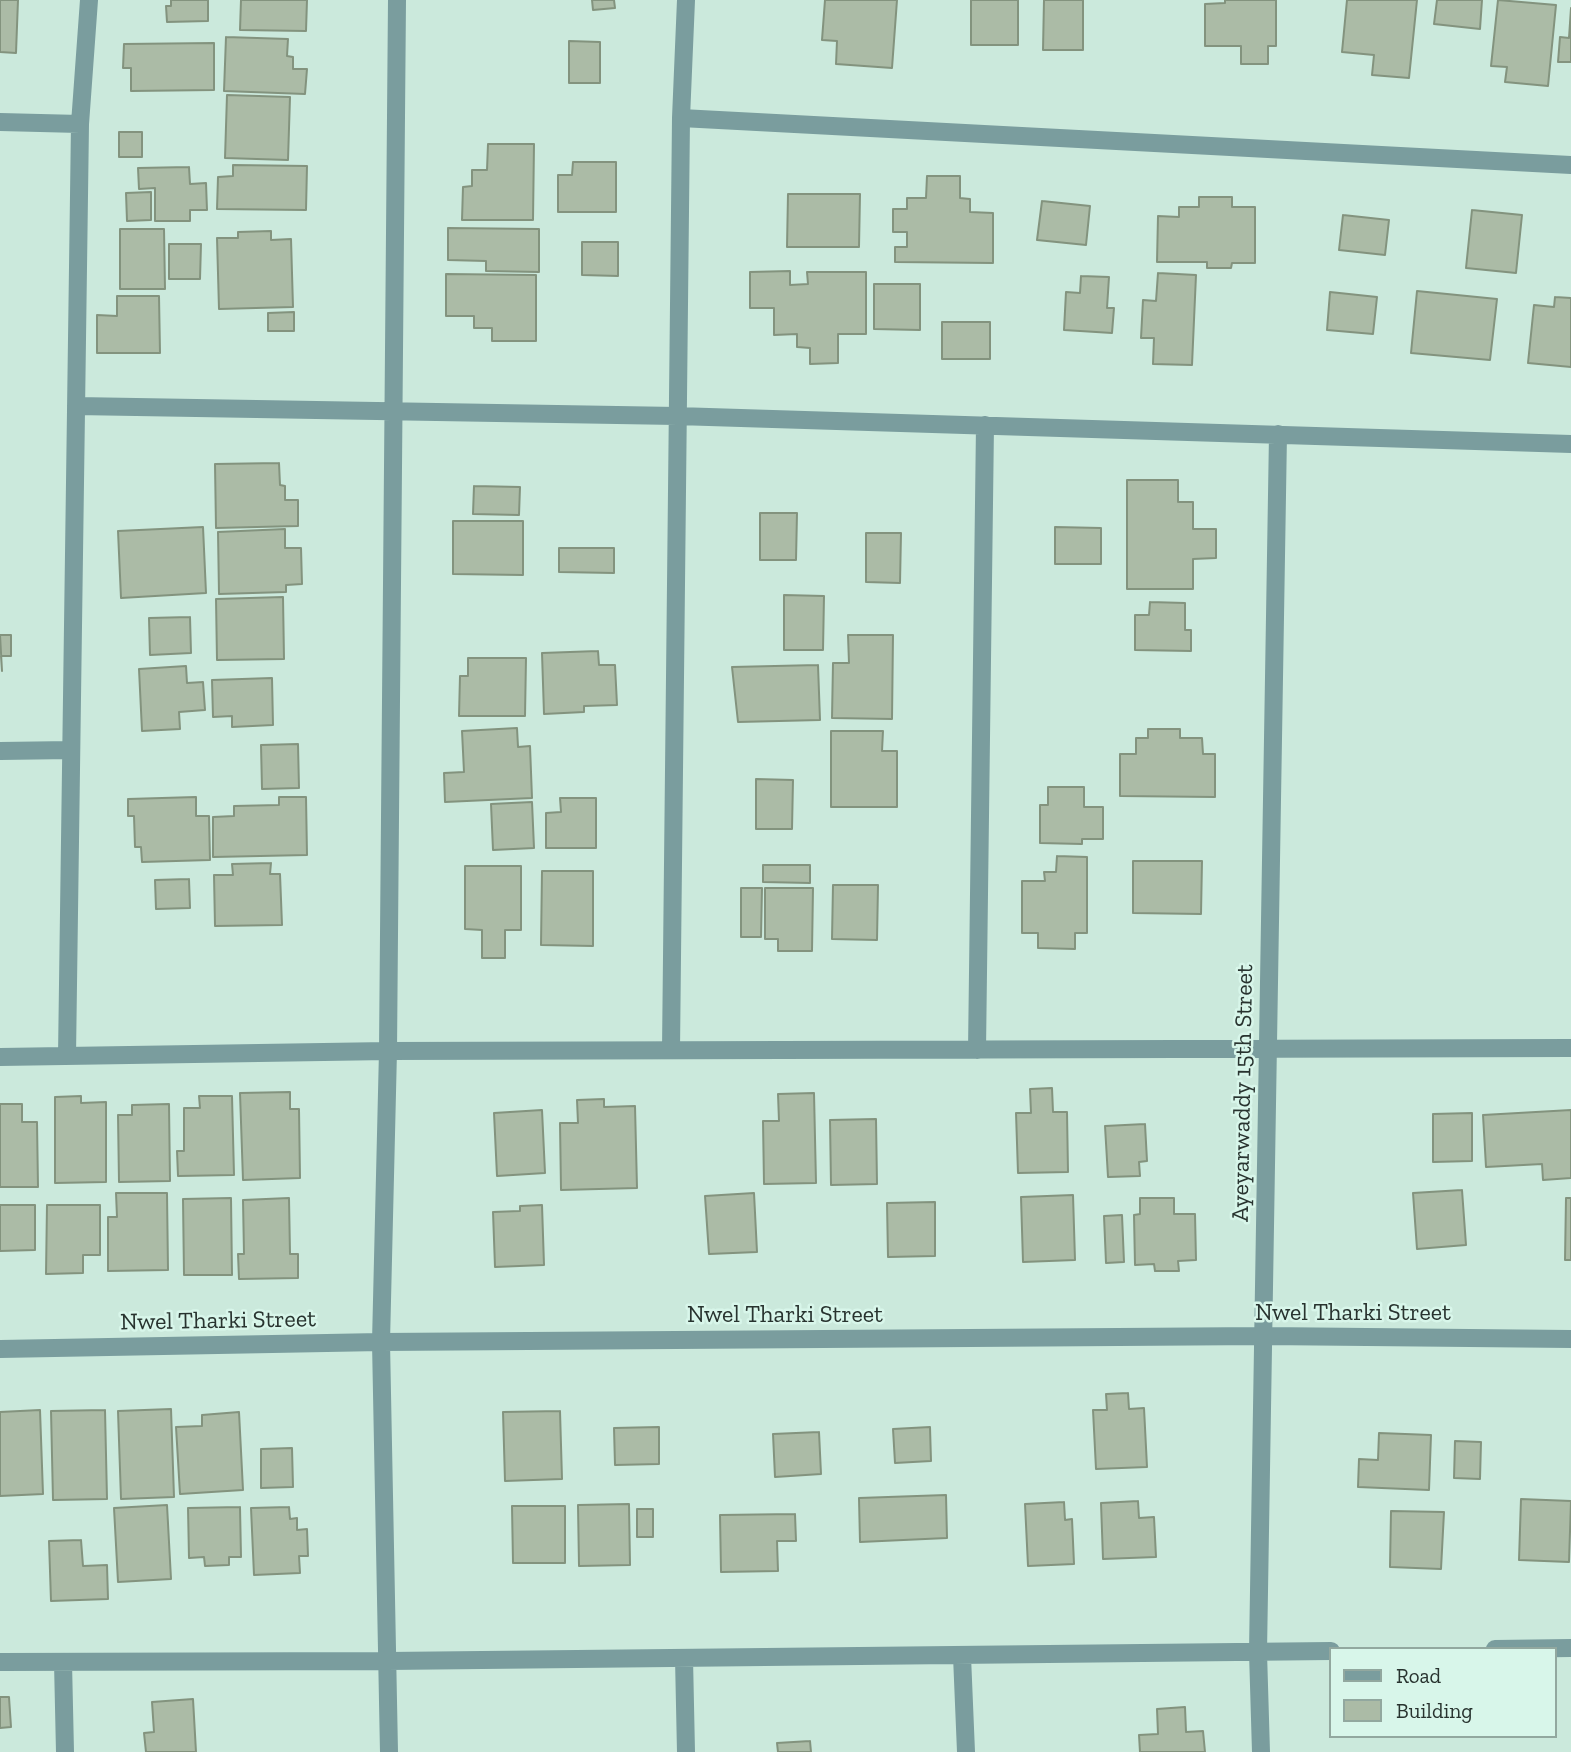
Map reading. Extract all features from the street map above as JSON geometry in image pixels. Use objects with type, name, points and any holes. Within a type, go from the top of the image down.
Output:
[{"type":"street","points":[[67,1056],[80,124],[89,0]]},
{"type":"street","points":[[388,1752],[381,1342],[388,1051],[397,0]]},
{"type":"street","points":[[671,1050],[681,118],[686,0]]},
{"type":"street","points":[[681,118],[1571,165]]},
{"type":"street","points":[[0,122],[80,124]]},
{"type":"street","points":[[76,406],[677,415],[1571,444]]},
{"type":"street","points":[[977,1050],[985,425]]},
{"type":"street","name":"Ayeyarwaddy 15th Street","points":[[1261,1752],[1258,1652],[1278,434]]},
{"type":"street","points":[[0,751],[71,750]]},
{"type":"street","points":[[0,1057],[388,1051],[1571,1048]]},
{"type":"street","name":"Nwel Tharki Street","points":[[0,1349],[381,1342],[1265,1336],[1571,1339]]},
{"type":"street","points":[[0,1662],[388,1661],[1330,1651]]},
{"type":"street","points":[[962,1656],[966,1752]]},
{"type":"street","points":[[684,1658],[686,1752]]},
{"type":"street","points":[[63,1662],[65,1752]]},
{"type":"building","points":[[0,0],[18,0],[16,53],[0,52]]},
{"type":"building","points":[[171,0],[208,0],[208,21],[167,22],[166,6],[171,6]]},
{"type":"building","points":[[241,0],[307,0],[306,31],[240,30]]},
{"type":"building","points":[[592,0],[614,0],[615,8],[593,10]]},
{"type":"building","points":[[825,0],[897,0],[892,68],[836,64],[837,41],[822,40]]},
{"type":"building","points":[[971,0],[1018,0],[1018,45],[971,45]]},
{"type":"building","points":[[1044,0],[1083,0],[1083,50],[1043,50]]},
{"type":"building","points":[[1225,0],[1276,0],[1276,46],[1268,46],[1268,64],[1241,64],[1241,46],[1205,46],[1205,4],[1225,3]]},
{"type":"building","points":[[1347,0],[1417,0],[1409,78],[1372,75],[1374,55],[1342,52]]},
{"type":"building","points":[[1437,0],[1482,0],[1480,29],[1434,24]]},
{"type":"building","points":[[1498,0],[1556,5],[1548,86],[1505,82],[1507,67],[1491,66]]},
{"type":"building","points":[[1571,8],[1571,62],[1558,62],[1560,37],[1569,38]]},
{"type":"building","points":[[226,37],[288,39],[287,56],[293,57],[293,69],[307,69],[305,94],[224,91]]},
{"type":"building","points":[[569,41],[600,42],[600,83],[569,83]]},
{"type":"building","points":[[214,43],[214,90],[131,91],[131,68],[123,68],[124,44]]},
{"type":"building","points":[[227,95],[290,97],[288,160],[225,158]]},
{"type":"building","points":[[119,132],[142,132],[142,157],[119,157]]},
{"type":"building","points":[[488,144],[534,144],[533,220],[462,220],[463,187],[472,186],[472,170],[487,170]]},
{"type":"building","points":[[573,162],[616,162],[616,212],[558,212],[558,175],[572,175]]},
{"type":"building","points":[[233,165],[307,166],[306,210],[217,209],[218,177],[233,176]]},
{"type":"building","points":[[189,167],[190,184],[206,183],[207,210],[190,210],[190,221],[155,221],[155,188],[139,189],[138,168]]},
{"type":"building","points":[[927,176],[960,176],[960,198],[970,199],[970,212],[993,213],[993,263],[895,262],[895,247],[907,247],[907,232],[893,232],[893,209],[907,209],[907,198],[926,198]]},
{"type":"building","points":[[151,192],[151,220],[127,221],[126,193]]},
{"type":"building","points":[[788,194],[860,194],[859,247],[787,247]]},
{"type":"building","points":[[1199,197],[1232,197],[1232,207],[1255,207],[1255,263],[1232,263],[1231,268],[1207,268],[1207,262],[1157,262],[1158,216],[1179,217],[1179,207],[1199,207]]},
{"type":"building","points":[[1042,201],[1090,206],[1086,245],[1037,240]]},
{"type":"building","points":[[1472,210],[1522,215],[1516,273],[1466,268]]},
{"type":"building","points":[[1343,215],[1389,220],[1385,255],[1339,250]]},
{"type":"building","points":[[448,228],[539,229],[539,272],[486,271],[486,261],[448,260]]},
{"type":"building","points":[[120,229],[164,229],[165,289],[120,289]]},
{"type":"building","points":[[271,231],[271,240],[291,239],[293,307],[219,309],[217,238],[238,238],[238,232]]},
{"type":"building","points":[[582,242],[618,242],[618,276],[582,275]]},
{"type":"building","points":[[169,244],[201,244],[200,279],[169,279]]},
{"type":"building","points":[[790,271],[790,285],[808,284],[807,272],[866,272],[866,334],[838,334],[838,363],[810,364],[810,348],[797,347],[797,334],[774,335],[774,308],[750,308],[750,272]]},
{"type":"building","points":[[1158,273],[1196,275],[1192,365],[1153,364],[1154,338],[1141,338],[1143,300],[1156,301]]},
{"type":"building","points":[[446,274],[536,275],[536,341],[492,341],[492,328],[474,328],[474,316],[446,316]]},
{"type":"building","points":[[1081,276],[1109,277],[1107,308],[1114,308],[1112,333],[1064,330],[1066,292],[1080,293]]},
{"type":"building","points":[[874,284],[920,284],[920,330],[874,329]]},
{"type":"building","points":[[1417,291],[1497,299],[1490,360],[1411,353]]},
{"type":"building","points":[[1330,292],[1377,297],[1373,334],[1327,330]]},
{"type":"building","points":[[117,296],[159,296],[160,353],[97,353],[97,315],[117,316]]},
{"type":"building","points":[[1555,297],[1571,298],[1571,367],[1528,363],[1534,305],[1554,307]]},
{"type":"building","points":[[294,312],[294,331],[268,331],[268,313]]},
{"type":"building","points":[[942,322],[990,322],[990,359],[942,359]]},
{"type":"building","points":[[279,463],[280,485],[285,486],[285,500],[298,500],[298,526],[216,528],[215,464]]},
{"type":"building","points":[[1127,480],[1178,480],[1178,502],[1193,502],[1193,529],[1216,529],[1216,558],[1193,559],[1193,589],[1127,589]]},
{"type":"building","points":[[474,486],[520,487],[519,515],[473,514]]},
{"type":"building","points":[[760,513],[797,513],[796,560],[760,560]]},
{"type":"building","points":[[453,521],[523,521],[523,575],[453,574]]},
{"type":"building","points":[[203,527],[206,593],[121,598],[118,531]]},
{"type":"building","points":[[1055,527],[1101,528],[1101,564],[1055,564]]},
{"type":"building","points":[[285,529],[285,548],[301,548],[302,584],[286,585],[286,592],[219,594],[218,532]]},
{"type":"building","points":[[866,533],[901,533],[900,583],[866,582]]},
{"type":"building","points":[[559,548],[614,548],[614,573],[559,572]]},
{"type":"building","points":[[784,595],[824,596],[823,650],[784,650]]},
{"type":"building","points":[[283,597],[284,659],[217,660],[216,599]]},
{"type":"building","points":[[1150,602],[1185,603],[1185,630],[1191,630],[1191,651],[1135,650],[1135,615],[1149,615]]},
{"type":"building","points":[[190,617],[191,653],[150,655],[149,618]]},
{"type":"building","points":[[0,635],[11,635],[11,656],[1,656]]},
{"type":"building","points":[[848,635],[893,635],[892,719],[832,718],[833,663],[849,663]]},
{"type":"building","points":[[598,651],[599,665],[615,665],[617,705],[584,706],[584,712],[544,714],[542,653]]},
{"type":"building","points":[[468,658],[526,658],[525,716],[459,716],[460,676],[468,676]]},
{"type":"building","points":[[818,665],[820,720],[738,722],[732,667]]},
{"type":"building","points":[[186,666],[187,683],[203,682],[205,710],[179,712],[180,729],[142,731],[139,669]]},
{"type":"building","points":[[272,678],[273,725],[232,727],[232,716],[213,717],[212,680]]},
{"type":"building","points":[[517,728],[518,747],[530,746],[532,798],[445,802],[444,773],[464,772],[462,731]]},
{"type":"building","points":[[1148,729],[1180,729],[1180,738],[1202,738],[1203,754],[1215,754],[1215,797],[1120,796],[1120,754],[1136,754],[1136,738],[1148,738]]},
{"type":"building","points":[[831,731],[883,731],[882,751],[897,751],[897,807],[831,807]]},
{"type":"building","points":[[298,744],[299,788],[262,789],[261,745]]},
{"type":"building","points":[[756,779],[793,780],[792,829],[756,829]]},
{"type":"building","points":[[1048,787],[1084,787],[1084,807],[1103,807],[1103,839],[1082,839],[1082,844],[1040,843],[1040,805],[1048,805]]},
{"type":"building","points":[[196,797],[196,816],[209,816],[210,860],[142,862],[141,847],[135,847],[134,816],[128,816],[128,799]]},
{"type":"building","points":[[279,797],[306,797],[307,855],[213,857],[213,817],[234,816],[234,806],[279,805]]},
{"type":"building","points":[[560,798],[596,798],[596,848],[546,848],[546,813],[561,812]]},
{"type":"building","points":[[532,802],[534,848],[493,850],[491,804]]},
{"type":"building","points":[[1057,856],[1087,857],[1087,933],[1075,933],[1075,949],[1038,948],[1038,933],[1022,933],[1022,881],[1045,881],[1044,872],[1056,872]]},
{"type":"building","points":[[1133,861],[1202,861],[1201,914],[1133,913]]},
{"type":"building","points":[[271,863],[270,874],[280,874],[282,925],[215,926],[214,875],[233,875],[232,864]]},
{"type":"building","points":[[763,865],[810,865],[810,883],[763,882]]},
{"type":"building","points":[[465,866],[521,866],[521,930],[505,930],[505,958],[482,958],[482,930],[465,929]]},
{"type":"building","points":[[542,871],[593,871],[593,946],[541,945]]},
{"type":"building","points":[[189,879],[190,908],[156,909],[155,880]]},
{"type":"building","points":[[833,885],[878,885],[877,940],[832,939]]},
{"type":"building","points":[[741,888],[762,888],[761,937],[741,937]]},
{"type":"building","points":[[765,888],[813,888],[812,951],[778,951],[778,939],[765,939]]},
{"type":"building","points":[[1052,1088],[1053,1112],[1067,1112],[1068,1172],[1018,1173],[1016,1113],[1031,1113],[1030,1089]]},
{"type":"building","points":[[290,1092],[290,1109],[299,1109],[300,1178],[243,1180],[240,1093]]},
{"type":"building","points":[[814,1093],[816,1183],[764,1184],[763,1121],[779,1121],[778,1094]]},
{"type":"building","points":[[81,1096],[81,1103],[106,1102],[106,1182],[55,1183],[55,1097]]},
{"type":"building","points":[[199,1096],[232,1096],[234,1175],[178,1176],[177,1151],[184,1151],[184,1108],[200,1108]]},
{"type":"building","points":[[604,1099],[604,1107],[635,1106],[637,1188],[561,1190],[560,1123],[578,1123],[577,1100]]},
{"type":"building","points":[[0,1104],[22,1104],[22,1122],[37,1122],[38,1187],[0,1187]]},
{"type":"building","points":[[169,1104],[170,1181],[119,1182],[118,1115],[132,1115],[132,1105]]},
{"type":"building","points":[[542,1110],[545,1173],[497,1176],[494,1113]]},
{"type":"building","points":[[1571,1110],[1571,1178],[1543,1180],[1542,1164],[1486,1167],[1483,1115]]},
{"type":"building","points":[[1472,1113],[1472,1161],[1433,1162],[1433,1114]]},
{"type":"building","points":[[876,1119],[877,1184],[831,1185],[830,1120]]},
{"type":"building","points":[[1145,1124],[1147,1161],[1139,1162],[1140,1176],[1108,1177],[1105,1126]]},
{"type":"building","points":[[1462,1190],[1466,1245],[1417,1249],[1413,1193]]},
{"type":"building","points":[[116,1193],[167,1193],[168,1270],[108,1271],[108,1217],[117,1217]]},
{"type":"building","points":[[754,1193],[757,1252],[709,1254],[705,1196]]},
{"type":"building","points":[[1073,1195],[1075,1260],[1023,1262],[1021,1197]]},
{"type":"building","points":[[231,1198],[232,1275],[184,1275],[183,1199]]},
{"type":"building","points":[[289,1198],[290,1254],[298,1254],[298,1278],[239,1279],[238,1254],[244,1254],[243,1200]]},
{"type":"building","points":[[1140,1198],[1174,1198],[1174,1214],[1195,1214],[1196,1260],[1178,1261],[1179,1271],[1155,1271],[1154,1264],[1135,1265],[1134,1215],[1140,1214]]},
{"type":"building","points":[[1566,1198],[1571,1198],[1571,1260],[1565,1260]]},
{"type":"building","points":[[935,1202],[935,1256],[888,1257],[887,1203]]},
{"type":"building","points":[[0,1205],[35,1205],[35,1250],[0,1251]]},
{"type":"building","points":[[47,1205],[100,1205],[100,1255],[83,1255],[83,1273],[46,1274]]},
{"type":"building","points":[[542,1205],[544,1265],[495,1267],[493,1212],[520,1211],[520,1206]]},
{"type":"building","points":[[1122,1215],[1124,1262],[1106,1263],[1104,1216]]},
{"type":"building","points":[[1128,1393],[1129,1409],[1144,1408],[1147,1467],[1096,1469],[1093,1410],[1107,1410],[1106,1394]]},
{"type":"building","points":[[171,1409],[174,1497],[121,1499],[118,1411]]},
{"type":"building","points":[[40,1410],[43,1494],[0,1496],[0,1412]]},
{"type":"building","points":[[105,1410],[107,1499],[53,1500],[51,1411]]},
{"type":"building","points":[[560,1411],[562,1479],[505,1481],[503,1412]]},
{"type":"building","points":[[239,1412],[243,1490],[180,1494],[176,1427],[202,1426],[202,1415]]},
{"type":"building","points":[[659,1427],[659,1464],[615,1465],[614,1428]]},
{"type":"building","points":[[930,1427],[931,1461],[895,1463],[893,1429]]},
{"type":"building","points":[[819,1432],[821,1474],[775,1477],[773,1434]]},
{"type":"building","points":[[1379,1433],[1431,1435],[1429,1490],[1358,1487],[1359,1459],[1378,1460]]},
{"type":"building","points":[[1455,1441],[1481,1442],[1480,1479],[1454,1478]]},
{"type":"building","points":[[292,1448],[293,1487],[261,1488],[261,1449]]},
{"type":"building","points":[[946,1495],[947,1538],[860,1542],[859,1498]]},
{"type":"building","points":[[1521,1499],[1571,1501],[1569,1562],[1519,1560]]},
{"type":"building","points":[[1138,1501],[1139,1518],[1154,1517],[1156,1557],[1103,1559],[1101,1503]]},
{"type":"building","points":[[1064,1502],[1065,1520],[1072,1519],[1074,1564],[1028,1566],[1025,1504]]},
{"type":"building","points":[[629,1504],[630,1565],[579,1566],[578,1505]]},
{"type":"building","points":[[167,1505],[171,1579],[118,1582],[114,1508]]},
{"type":"building","points":[[512,1506],[565,1506],[565,1563],[513,1563]]},
{"type":"building","points":[[240,1507],[241,1557],[229,1557],[229,1565],[205,1566],[204,1557],[189,1558],[188,1508]]},
{"type":"building","points":[[289,1507],[290,1519],[297,1518],[297,1530],[307,1529],[308,1556],[299,1556],[300,1573],[254,1575],[251,1508]]},
{"type":"building","points":[[637,1509],[653,1509],[653,1537],[637,1537]]},
{"type":"building","points":[[1391,1511],[1444,1512],[1441,1569],[1390,1567]]},
{"type":"building","points":[[795,1514],[796,1541],[777,1541],[778,1571],[721,1572],[720,1515]]},
{"type":"building","points":[[81,1540],[83,1566],[107,1565],[108,1599],[51,1601],[49,1541]]},
{"type":"building","points":[[0,1697],[9,1697],[11,1727],[0,1728]]},
{"type":"building","points":[[193,1699],[196,1752],[146,1752],[144,1733],[154,1732],[152,1702]]},
{"type":"building","points":[[1185,1707],[1186,1732],[1203,1731],[1205,1752],[1140,1752],[1139,1735],[1158,1734],[1157,1709]]},
{"type":"building","points":[[810,1741],[811,1752],[778,1752],[777,1743]]}]
